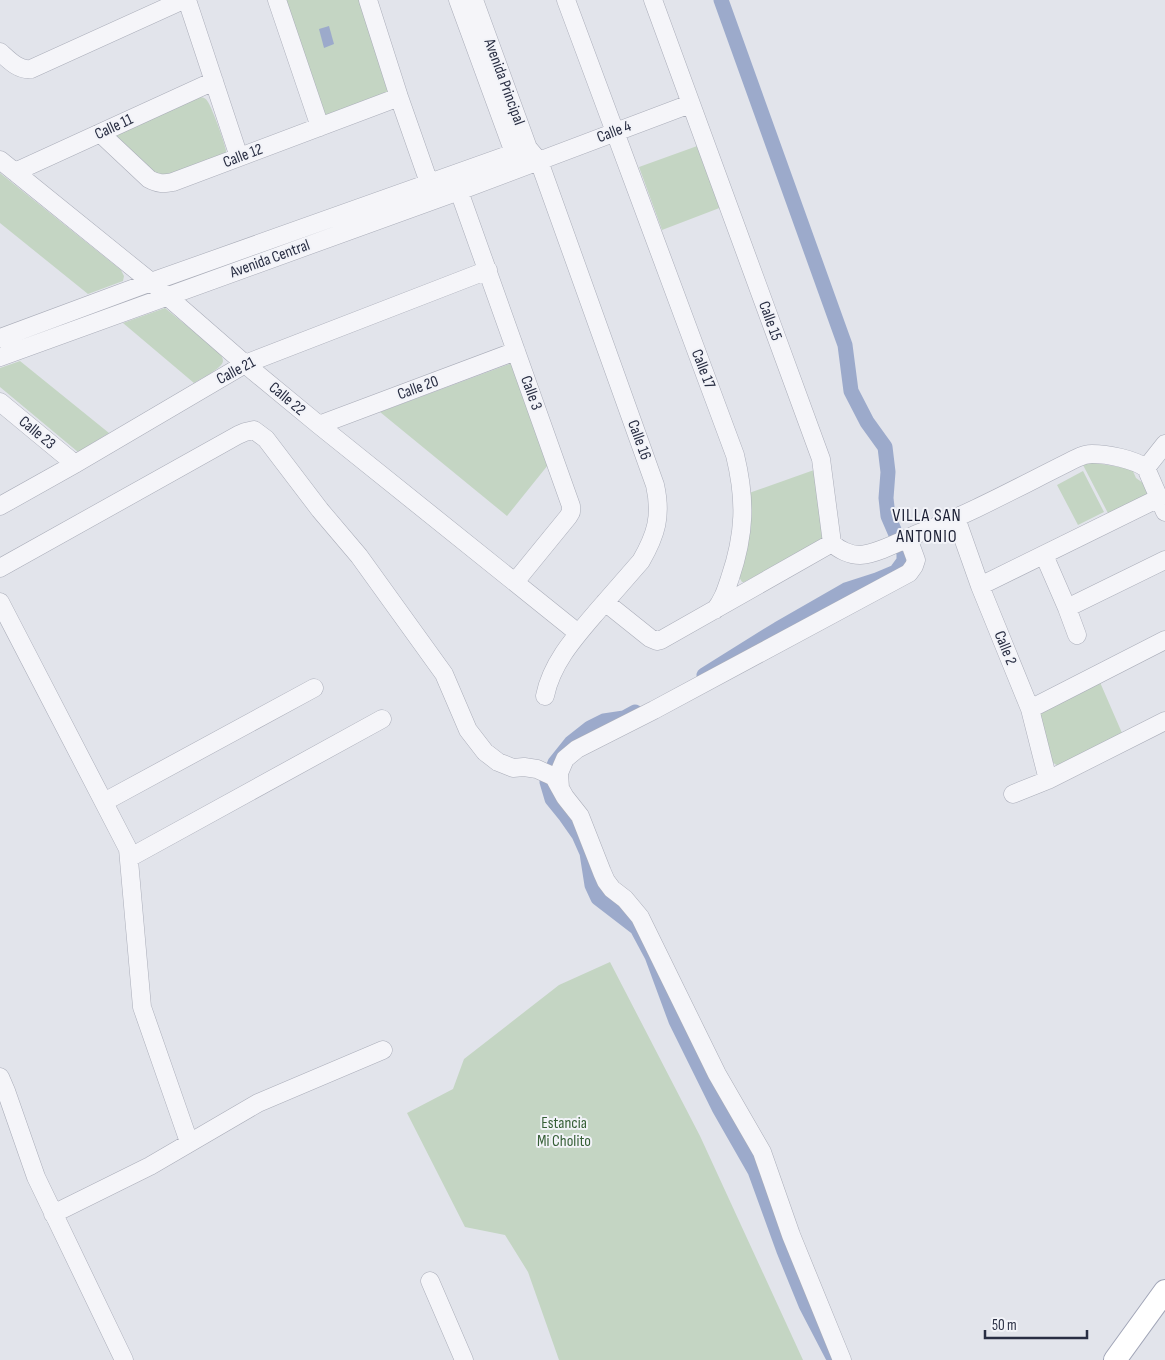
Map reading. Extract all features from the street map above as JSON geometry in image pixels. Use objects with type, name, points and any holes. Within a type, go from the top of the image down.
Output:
[{"type":"main road","points":[[1115,1360],[1165,1291]]},
{"type":"street","points":[[0,52],[20,68],[31,70],[185,0],[239,157]]},
{"type":"street","points":[[277,0],[320,127]]},
{"type":"street","points":[[368,0],[399,98],[432,191]]},
{"type":"street","name":"Avenida Principal","points":[[458,0],[527,154]]},
{"type":"street","name":"Avenida Principal","points":[[474,0],[527,154]]},
{"type":"street","name":"Calle 17","points":[[566,0],[736,455],[744,513],[736,562],[726,591],[715,610]]},
{"type":"street","name":"Calle 15","points":[[653,0],[820,459],[832,543]]},
{"type":"street","name":"Calle 11","points":[[15,172],[214,81]]},
{"type":"street","name":"Calle 12","points":[[100,134],[149,178],[160,184],[173,182],[399,98]]},
{"type":"street","name":"Calle 4","points":[[527,154],[614,132],[690,104]]},
{"type":"street","name":"Avenida Central","points":[[0,338],[151,282],[432,191],[460,190],[527,154]]},
{"type":"street","name":"Avenida Central","points":[[0,357],[168,296],[527,154]]},
{"type":"street","name":"Calle 16","points":[[527,154],[655,485],[658,501],[658,518],[651,544],[641,561],[578,633],[553,670],[545,696]]},
{"type":"street","name":"Calle 22","points":[[0,160],[168,296],[245,364],[319,425],[578,633]]},
{"type":"street","name":"Calle 3","points":[[460,190],[570,502],[571,512],[515,582]]},
{"type":"street","name":"Calle 21","points":[[0,506],[245,364],[488,270]]},
{"type":"street","name":"Calle 20","points":[[319,425],[516,351]]},
{"type":"street","name":"Calle 23","points":[[0,402],[75,464]]},
{"type":"street","points":[[0,568],[238,435],[254,430],[266,439],[320,510],[359,556],[444,674],[468,730],[485,752],[498,762],[512,768],[537,769],[554,780],[580,816],[606,881],[640,917],[717,1074],[762,1152],[791,1236],[842,1360]]},
{"type":"street","points":[[1146,468],[1165,444]]},
{"type":"street","points":[[605,602],[644,634],[657,641],[665,639],[832,543],[841,550],[858,555],[876,551],[956,518],[1076,458],[1090,454],[1131,460],[1146,468],[1162,505],[1044,555],[980,586]]},
{"type":"street","name":"Calle 2","points":[[956,518],[980,586],[1030,709],[1048,780]]},
{"type":"street","points":[[554,780],[570,754],[577,749],[654,710],[909,573],[916,560],[903,540]]},
{"type":"street","points":[[1044,555],[1078,635]]},
{"type":"street","points":[[1067,608],[1165,560]]},
{"type":"street","points":[[0,602],[128,849],[142,1007],[189,1142]]},
{"type":"street","points":[[1030,709],[1165,640]]},
{"type":"street","points":[[104,802],[314,688]]},
{"type":"street","points":[[129,858],[382,719]]},
{"type":"street","points":[[1013,794],[1048,780],[1165,721]]},
{"type":"street","points":[[54,1214],[150,1166],[258,1103],[382,1050]]},
{"type":"street","points":[[0,1077],[36,1177],[124,1360]]},
{"type":"street","points":[[430,1281],[464,1360]]},
{"type":"green space","points":[[285,0],[359,0],[388,93],[327,116],[324,115]]},
{"type":"green space","points":[[198,97],[205,99],[210,106],[222,136],[227,155],[162,180],[116,137],[119,133]]},
{"type":"green space","points":[[700,145],[722,207],[662,230],[639,167]]},
{"type":"green space","points":[[0,173],[121,270],[124,276],[123,281],[88,294],[0,223]]},
{"type":"green space","points":[[165,308],[220,353],[222,358],[222,364],[219,367],[194,383],[123,323]]},
{"type":"green space","points":[[20,361],[109,433],[78,452],[0,387],[0,368]]},
{"type":"green space","points":[[512,363],[548,465],[507,516],[380,412]]},
{"type":"green space","points":[[1089,462],[1132,469],[1136,478],[1143,483],[1149,496],[1110,517],[1083,465]]},
{"type":"green space","points":[[814,470],[823,541],[742,582],[738,575],[749,493]]},
{"type":"green space","points":[[1083,471],[1104,512],[1078,525],[1057,485]]},
{"type":"green space","points":[[1099,680],[1122,733],[1058,766],[1052,762],[1039,716],[1041,710]]},
{"type":"green space","name":"Estancia Mi Cholito","points":[[610,962],[700,1136],[803,1360],[559,1360],[528,1272],[505,1235],[465,1227],[407,1113],[453,1089],[464,1059],[559,985]]},
{"type":"water","points":[[329,26],[334,44],[324,48],[319,29]]},
{"type":"waterway","points":[[704,675],[846,590],[896,572],[904,561],[904,553],[888,516],[886,498],[888,472],[885,447],[867,422],[851,391],[845,345],[721,0]]},
{"type":"waterway","points":[[635,712],[624,718],[604,721],[590,728],[571,743],[555,763],[547,782],[552,799],[579,835],[587,853],[592,885],[598,898],[637,928],[652,956],[676,1021],[719,1108],[755,1171],[806,1305],[832,1355]]},
{"type":"district","name":"VILLA SAN ANTONIO","points":[[927,525]]}]
